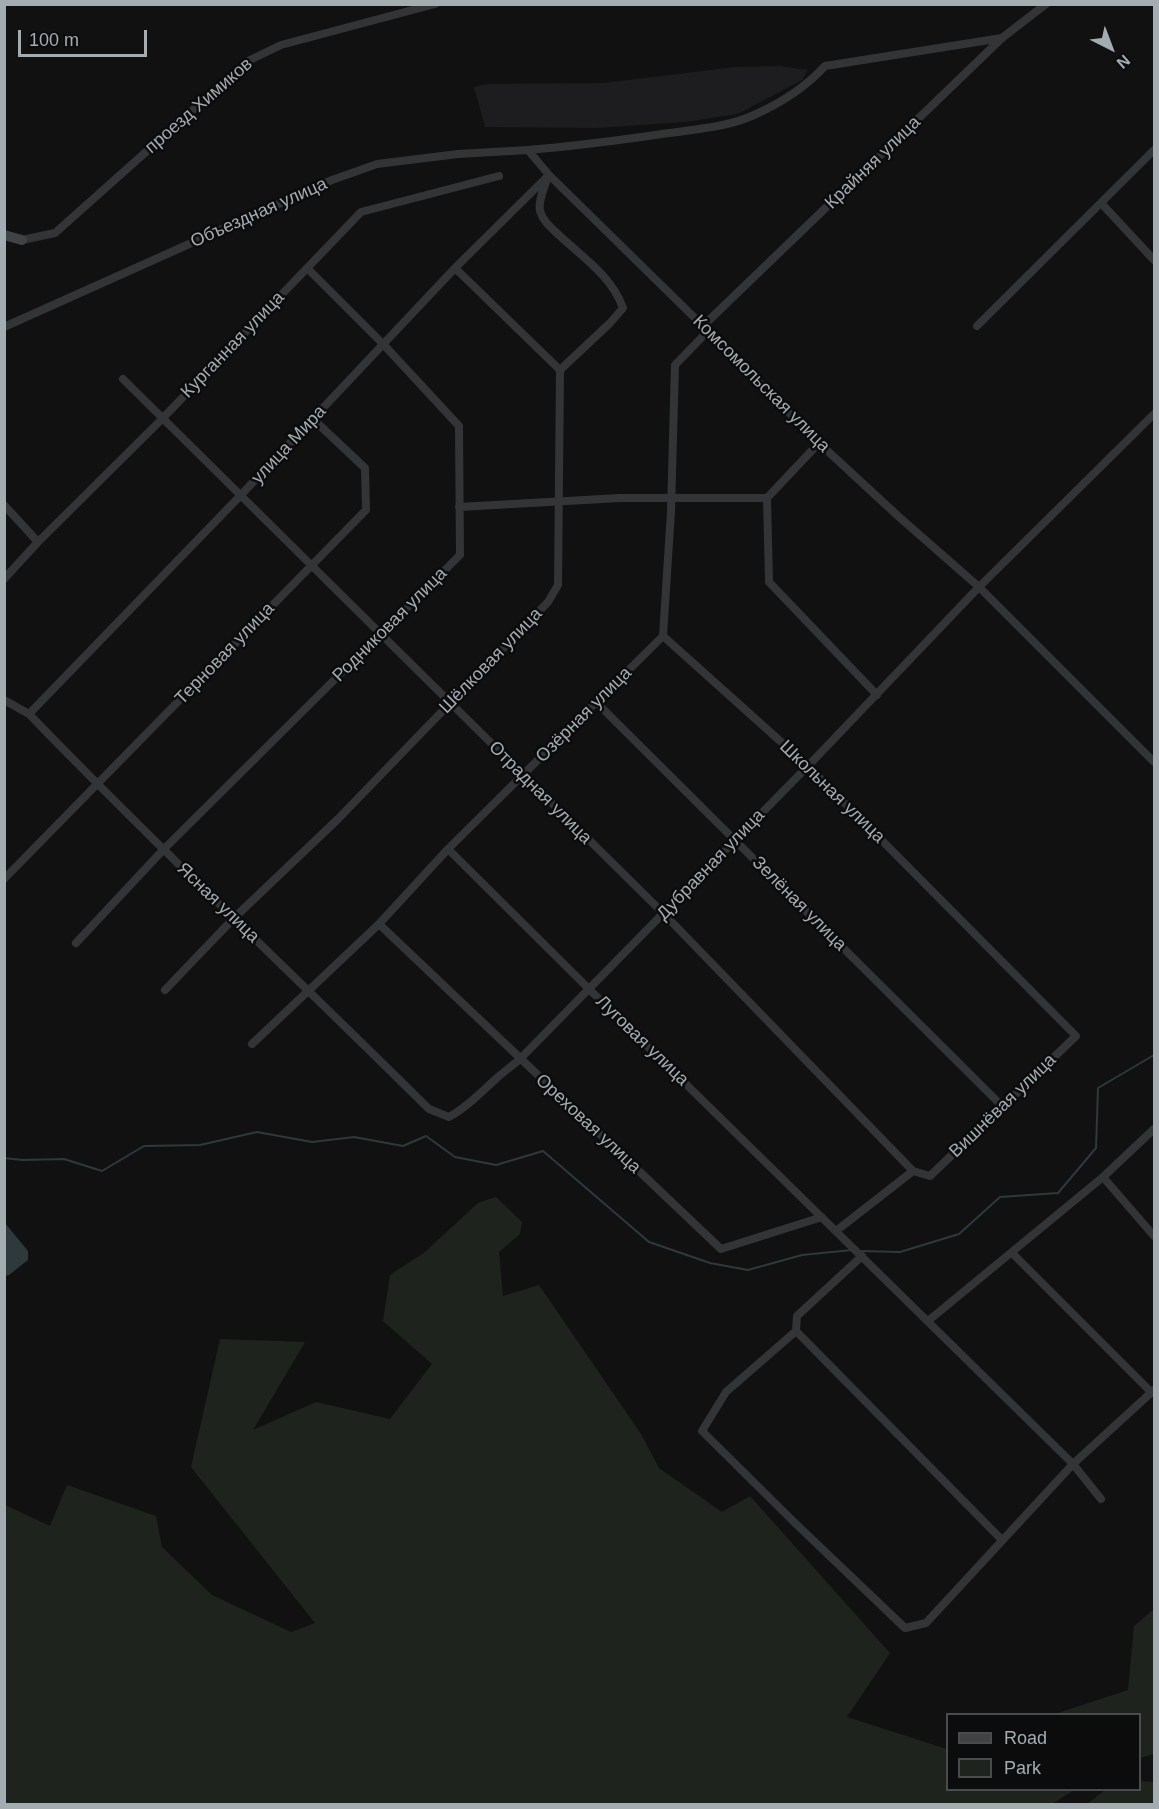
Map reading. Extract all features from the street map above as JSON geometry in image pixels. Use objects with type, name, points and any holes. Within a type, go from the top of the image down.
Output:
[{"type":"street","name":"проезд Химиков","points":[[22,240],[55,233],[248,61],[281,45],[435,4]]},
{"type":"street","name":"Крайняя улица","points":[[706,328],[1002,38],[1046,4]]},
{"type":"street","name":"Объездная улица","points":[[4,327],[332,180],[377,164],[459,154],[575,146],[713,127],[752,116],[784,99],[811,82],[825,66],[1002,38]]},
{"type":"street","name":"Комсомольская улица","points":[[528,150],[549,175],[706,328],[819,443],[979,587],[1155,762]]},
{"type":"street","points":[[977,326],[1155,150]]},
{"type":"street","points":[[455,268],[560,370],[610,323],[622,308],[618,293],[601,273],[546,223],[540,210],[541,196],[549,175]]},
{"type":"street","name":"улица Мира","points":[[29,714],[240,496],[455,268],[549,175]]},
{"type":"street","name":"Курганная улица","points":[[4,579],[361,212],[499,176]]},
{"type":"street","points":[[1101,203],[1155,260]]},
{"type":"street","points":[[4,235],[22,240]]},
{"type":"street","name":"Родниковая улица","points":[[76,943],[163,850],[460,555],[459,426],[384,345],[307,268]]},
{"type":"street","points":[[663,636],[675,365],[706,328]]},
{"type":"street","name":"Шёлковая улица","points":[[165,990],[233,919],[338,819],[548,602],[558,585],[560,370]]},
{"type":"street","name":"Отрадная улица","points":[[123,380],[664,914],[913,1171]]},
{"type":"street","name":"Дубравная улица","points":[[429,1110],[449,1117],[458,1113],[520,1059],[808,766],[979,587],[1155,414]]},
{"type":"street","name":"Терновая улица","points":[[4,879],[366,510],[365,468],[313,419]]},
{"type":"street","points":[[819,443],[767,498],[769,582],[877,695]]},
{"type":"street","points":[[459,507],[578,499],[767,498]]},
{"type":"street","points":[[4,505],[38,542]]},
{"type":"street","name":"Озёрная улица","points":[[252,1044],[379,924],[448,849],[663,636]]},
{"type":"street","name":"Школьная улица","points":[[663,636],[808,766],[996,954]]},
{"type":"street","name":"Ясная улица","points":[[4,700],[29,714],[163,850],[309,990],[429,1110]]},
{"type":"street","name":"Зелёная улица","points":[[596,702],[1002,1106]]},
{"type":"street","name":"Луговая улица","points":[[448,849],[862,1256]]},
{"type":"street","name":"Ореховая улица","points":[[379,924],[721,1249],[822,1217]]},
{"type":"street","name":"Вишнёвая улица","points":[[913,1171],[930,1176],[1076,1036],[996,954]]},
{"type":"street","points":[[928,1321],[1103,1178],[1155,1129]]},
{"type":"street","points":[[836,1231],[913,1171]]},
{"type":"street","points":[[1103,1178],[1155,1236]]},
{"type":"street","points":[[1012,1253],[1153,1391],[1073,1464],[926,1623],[905,1628],[702,1431],[726,1392],[796,1331],[797,1316],[862,1256],[1073,1464],[1101,1498]]},
{"type":"street","points":[[796,1331],[1002,1540]]},
{"type":"shaded area","points":[[779,66],[808,70],[802,80],[738,114],[685,122],[596,128],[485,127],[474,87],[488,84],[604,83],[734,67]]},
{"type":"shaded area","points":[[5,1223],[28,1251],[28,1260],[5,1276]]},
{"type":"green space","points":[[496,1197],[522,1222],[520,1234],[499,1252],[503,1296],[539,1285],[641,1434],[659,1468],[722,1512],[750,1496],[890,1653],[847,1717],[946,1749],[946,1791],[1072,1791],[1052,1804],[5,1804],[5,1505],[50,1526],[67,1485],[156,1516],[162,1547],[212,1595],[291,1632],[315,1623],[191,1467],[220,1339],[305,1342],[253,1430],[316,1402],[390,1419],[432,1364],[383,1321],[390,1275],[425,1252],[478,1203]]},
{"type":"green space","points":[[1154,1609],[1154,1754],[1141,1758],[1141,1713],[1058,1713],[1128,1690],[1134,1626]]},
{"type":"green space","points":[[1141,1781],[1154,1782],[1154,1804],[1087,1804],[1104,1791],[1141,1791]]},
{"type":"waterway","points":[[860,1251],[900,1252],[959,1234],[1000,1197],[1058,1193],[1096,1148],[1098,1088],[1154,1055]]},
{"type":"waterway","points":[[4,1158],[64,1159],[102,1171],[144,1146],[200,1145],[257,1132],[312,1142],[354,1137],[403,1146],[426,1136],[455,1157],[496,1165],[543,1151],[649,1242],[710,1263],[748,1270],[802,1255],[852,1250]]}]
